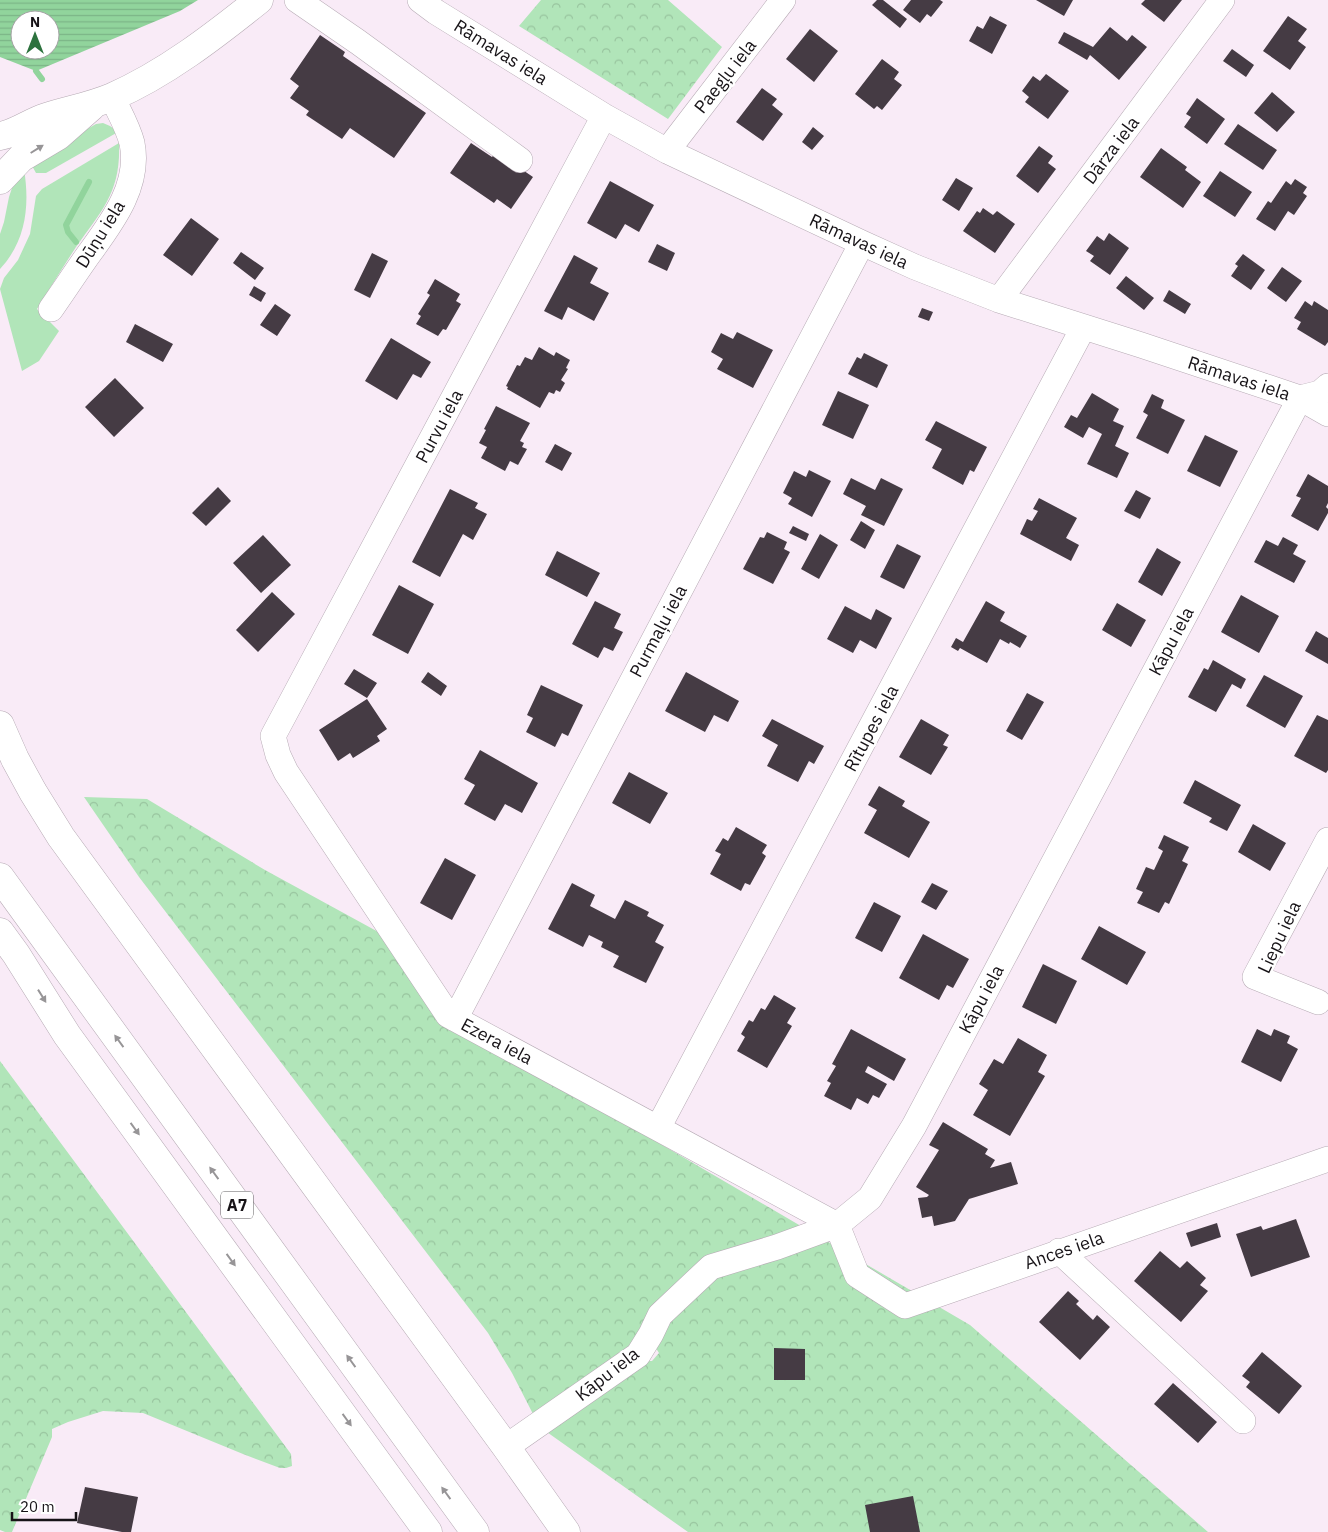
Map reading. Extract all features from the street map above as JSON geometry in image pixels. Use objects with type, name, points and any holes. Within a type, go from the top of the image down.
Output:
[{"type":"main road","points":[[0,136],[10,134],[44,118],[104,100],[158,73],[210,40],[258,0]]},
{"type":"main road","points":[[0,180],[21,158],[58,136],[104,100]]},
{"type":"main road","points":[[0,725],[15,759],[33,792],[61,836],[566,1532]]},
{"type":"main road","name":"A7","points":[[0,877],[475,1532]]},
{"type":"main road","name":"A7","points":[[0,932],[8,949],[67,1035],[428,1532]]},
{"type":"street","points":[[297,0],[361,39],[520,160]]},
{"type":"street","name":"Paegļu iela","points":[[666,151],[783,0]]},
{"type":"street","name":"Dārza iela","points":[[999,300],[1222,0]]},
{"type":"street","name":"Rāmavas iela","points":[[433,4],[604,116],[666,151],[915,268],[999,300],[1300,398],[1328,414]]},
{"type":"street","name":"Dūņu iela","points":[[51,309],[114,219],[129,185],[133,162],[132,143],[123,118],[104,100]]},
{"type":"street","name":"Purvu iela","points":[[272,736],[604,116]]},
{"type":"street","name":"Purmaļu iela","points":[[454,1019],[862,243]]},
{"type":"street","name":"Rītupes iela","points":[[658,1128],[1084,328]]},
{"type":"street","points":[[1300,398],[1320,393],[1328,386]]},
{"type":"street","name":"Kāpu iela","points":[[506,1447],[638,1355],[660,1315],[712,1267],[777,1247],[837,1225],[870,1198],[914,1126],[1300,398]]},
{"type":"street","name":"Ezera iela","points":[[272,736],[286,772],[448,1015],[837,1225]]},
{"type":"street","name":"Liepu iela","points":[[1318,1002],[1255,977],[1328,840]]},
{"type":"street","name":"Ances iela","points":[[837,1225],[858,1275],[905,1306],[1328,1159]]},
{"type":"street","points":[[1059,1252],[1243,1421]]},
{"type":"green space","points":[[541,0],[668,0],[722,47],[668,119],[519,26]]},
{"type":"green space","points":[[103,123],[118,132],[46,173],[36,173],[30,162],[96,124]]},
{"type":"green space","points":[[119,143],[117,175],[108,199],[37,309],[59,331],[39,361],[22,371],[0,289],[4,278],[18,260],[30,234],[36,196],[42,189]]},
{"type":"green space","points":[[24,169],[26,210],[21,235],[16,247],[0,269],[0,234],[15,179]]},
{"type":"green space","points":[[84,797],[147,799],[265,870],[382,934],[445,1018],[970,1325],[1208,1532],[688,1532],[544,1430],[649,1361],[652,1361],[659,1353],[649,1337],[533,1414],[512,1373],[488,1333],[139,877]]},
{"type":"green space","points":[[0,1061],[291,1454],[292,1466],[280,1468],[143,1413],[103,1411],[52,1429],[52,1437],[12,1532],[0,1530]]},
{"type":"shaded area","points":[[0,0],[198,0],[180,11],[36,71],[0,57]]},
{"type":"building","points":[[877,0],[883,0],[907,19],[900,28],[872,5]]},
{"type":"building","points":[[911,0],[940,0],[943,2],[931,17],[927,14],[920,23],[903,10]]},
{"type":"building","points":[[1036,0],[1073,0],[1064,16]]},
{"type":"building","points":[[1145,0],[1182,0],[1164,22],[1141,4]]},
{"type":"building","points":[[990,16],[1007,25],[992,54],[969,41],[977,26],[983,29]]},
{"type":"building","points":[[1288,16],[1307,29],[1298,41],[1306,47],[1290,70],[1263,51]]},
{"type":"building","points":[[1110,27],[1127,41],[1132,35],[1147,47],[1119,80],[1090,55],[1087,60],[1058,43],[1064,32],[1093,47]]},
{"type":"building","points":[[810,29],[838,51],[814,82],[786,59]]},
{"type":"building","points":[[320,35],[345,52],[343,56],[426,113],[394,158],[350,128],[342,139],[306,115],[309,111],[290,98],[299,86],[290,79]]},
{"type":"building","points":[[1232,49],[1254,65],[1246,77],[1223,61]]},
{"type":"building","points":[[882,59],[899,72],[894,79],[902,85],[882,110],[877,106],[874,109],[855,94]]},
{"type":"building","points":[[1046,74],[1069,91],[1048,119],[1025,102],[1029,97],[1022,91],[1033,76],[1040,81]]},
{"type":"building","points":[[762,88],[777,99],[772,105],[783,114],[763,141],[736,122]]},
{"type":"building","points":[[1272,92],[1295,112],[1277,132],[1254,113]]},
{"type":"building","points":[[1197,98],[1225,119],[1207,144],[1184,127],[1191,117],[1186,114]]},
{"type":"building","points":[[1238,124],[1277,150],[1263,170],[1224,144]]},
{"type":"building","points":[[813,127],[824,136],[812,150],[802,142]]},
{"type":"building","points":[[471,143],[492,157],[496,152],[533,177],[511,209],[497,199],[494,203],[450,173]]},
{"type":"building","points":[[1039,146],[1053,156],[1048,163],[1056,169],[1038,193],[1016,176]]},
{"type":"building","points":[[1161,148],[1187,167],[1185,170],[1201,182],[1183,208],[1140,177]]},
{"type":"building","points":[[1220,171],[1252,192],[1235,217],[1203,196]]},
{"type":"building","points":[[956,178],[973,188],[959,211],[942,200]]},
{"type":"building","points":[[1295,179],[1307,187],[1303,193],[1307,196],[1294,215],[1288,211],[1275,231],[1256,219],[1268,201],[1271,203],[1286,181],[1291,185]]},
{"type":"building","points":[[610,181],[654,205],[639,232],[625,224],[616,239],[587,223]]},
{"type":"building","points":[[983,208],[993,215],[997,211],[1015,224],[995,253],[963,231],[977,211],[980,213]]},
{"type":"building","points":[[191,218],[219,239],[192,276],[163,255]]},
{"type":"building","points":[[1109,233],[1129,248],[1110,275],[1090,261],[1094,256],[1086,251],[1097,236],[1104,241]]},
{"type":"building","points":[[657,244],[675,253],[667,271],[648,262]]},
{"type":"building","points":[[241,252],[264,268],[255,280],[233,263]]},
{"type":"building","points":[[372,253],[388,261],[370,298],[354,290]]},
{"type":"building","points":[[1243,254],[1265,270],[1251,290],[1231,276],[1238,266],[1235,264]]},
{"type":"building","points":[[574,255],[598,268],[590,283],[609,293],[594,321],[568,307],[562,320],[544,311]]},
{"type":"building","points":[[1282,267],[1302,281],[1286,302],[1267,288]]},
{"type":"building","points":[[1126,276],[1154,298],[1144,310],[1116,288]]},
{"type":"building","points":[[435,279],[460,294],[456,301],[461,304],[446,330],[443,329],[438,336],[416,324],[421,316],[418,314],[430,295],[427,293]]},
{"type":"building","points":[[254,286],[266,293],[261,302],[249,295]]},
{"type":"building","points":[[1169,290],[1191,304],[1185,314],[1163,301]]},
{"type":"building","points":[[1305,301],[1312,306],[1314,301],[1328,310],[1328,342],[1325,346],[1297,329],[1301,322],[1294,318]]},
{"type":"building","points":[[275,304],[291,315],[277,336],[260,325]]},
{"type":"building","points":[[922,308],[933,312],[929,321],[918,317]]},
{"type":"building","points":[[135,324],[173,344],[163,362],[126,342]]},
{"type":"building","points":[[737,332],[773,350],[753,388],[717,369],[723,359],[711,352],[721,333],[733,339]]},
{"type":"building","points":[[391,338],[431,362],[421,378],[413,374],[397,400],[365,381]]},
{"type":"building","points":[[539,347],[554,356],[556,352],[570,360],[566,368],[568,369],[561,380],[565,383],[560,392],[556,390],[554,394],[549,392],[540,408],[507,389],[508,387],[506,386],[517,365],[520,366],[525,357],[532,360]]},
{"type":"building","points":[[864,353],[888,365],[877,388],[848,374],[857,357],[861,359]]},
{"type":"building","points":[[115,378],[144,408],[114,437],[85,407]]},
{"type":"building","points":[[838,391],[869,405],[853,439],[822,425]]},
{"type":"building","points":[[1092,393],[1119,409],[1113,421],[1124,426],[1115,446],[1129,453],[1117,478],[1087,464],[1102,434],[1089,427],[1083,438],[1064,427],[1071,415],[1077,418]]},
{"type":"building","points":[[1152,394],[1164,400],[1161,408],[1185,420],[1168,454],[1136,438],[1148,415],[1143,412]]},
{"type":"building","points":[[496,406],[530,423],[520,441],[524,443],[522,447],[527,449],[518,465],[510,461],[505,471],[481,458],[487,447],[479,443]]},
{"type":"building","points":[[936,421],[987,447],[974,472],[970,470],[963,485],[932,468],[942,449],[925,440]]},
{"type":"building","points":[[1205,435],[1238,451],[1220,487],[1187,471]]},
{"type":"building","points":[[555,444],[572,453],[562,471],[545,462]]},
{"type":"building","points":[[809,470],[831,481],[812,517],[788,504],[792,498],[783,493],[794,471],[806,477]]},
{"type":"building","points":[[1308,474],[1328,486],[1328,503],[1326,507],[1328,513],[1318,531],[1291,516],[1301,498],[1296,496]]},
{"type":"building","points":[[851,478],[875,490],[881,478],[903,489],[884,526],[861,515],[866,506],[843,494]]},
{"type":"building","points":[[218,487],[231,501],[206,526],[192,513]]},
{"type":"building","points":[[450,489],[478,503],[475,508],[487,514],[473,540],[463,534],[440,577],[412,562]]},
{"type":"building","points":[[1136,490],[1151,498],[1140,519],[1124,511]]},
{"type":"building","points":[[1039,498],[1077,518],[1066,538],[1079,545],[1071,561],[1020,534],[1027,519],[1032,521],[1038,511],[1033,509]]},
{"type":"building","points":[[861,521],[875,530],[865,549],[850,540]]},
{"type":"building","points":[[793,526],[809,534],[806,541],[789,533]]},
{"type":"building","points":[[767,532],[787,542],[784,549],[790,552],[773,584],[743,569],[760,537],[764,538]]},
{"type":"building","points":[[820,534],[838,545],[819,579],[801,569]]},
{"type":"building","points":[[263,535],[291,565],[261,593],[233,563]]},
{"type":"building","points":[[1283,537],[1298,545],[1293,554],[1306,561],[1294,583],[1254,562],[1266,540],[1278,546]]},
{"type":"building","points":[[897,544],[921,556],[904,589],[880,577]]},
{"type":"building","points":[[1157,548],[1181,562],[1162,596],[1138,582]]},
{"type":"building","points":[[557,551],[600,573],[587,597],[545,575]]},
{"type":"building","points":[[399,585],[434,604],[408,654],[372,635]]},
{"type":"building","points":[[272,592],[295,614],[258,652],[236,630]]},
{"type":"building","points":[[1241,595],[1279,616],[1259,653],[1221,632]]},
{"type":"building","points":[[595,601],[621,614],[614,628],[623,632],[613,651],[604,647],[598,658],[572,644]]},
{"type":"building","points":[[986,601],[1005,612],[1000,621],[1027,636],[1020,648],[1000,639],[987,663],[960,648],[958,651],[951,647],[956,638],[963,642]]},
{"type":"building","points":[[1117,603],[1146,620],[1131,647],[1102,630]]},
{"type":"building","points":[[845,606],[871,620],[876,609],[892,618],[876,649],[860,640],[853,653],[827,639]]},
{"type":"building","points":[[1316,631],[1328,638],[1328,664],[1305,651]]},
{"type":"building","points":[[1213,660],[1246,679],[1241,689],[1232,684],[1216,712],[1188,697],[1204,668],[1208,670]]},
{"type":"building","points":[[354,669],[377,683],[367,698],[344,684]]},
{"type":"building","points":[[428,672],[447,686],[441,696],[421,682]]},
{"type":"building","points":[[686,672],[739,701],[728,722],[714,715],[705,732],[665,711]]},
{"type":"building","points":[[1264,675],[1303,696],[1285,728],[1246,706]]},
{"type":"building","points":[[541,685],[583,705],[568,736],[562,733],[555,747],[526,732],[533,718],[527,715]]},
{"type":"building","points":[[1027,693],[1044,702],[1022,740],[1006,731]]},
{"type":"building","points":[[367,699],[387,729],[377,736],[380,741],[353,758],[350,753],[338,761],[319,730]]},
{"type":"building","points":[[1317,715],[1328,720],[1328,770],[1326,773],[1294,756]]},
{"type":"building","points":[[772,719],[824,746],[814,764],[809,761],[798,782],[767,766],[778,745],[762,736]]},
{"type":"building","points":[[921,719],[949,735],[943,745],[948,747],[931,775],[899,757]]},
{"type":"building","points":[[480,750],[538,783],[522,813],[505,804],[495,821],[464,804],[475,785],[464,779]]},
{"type":"building","points":[[629,772],[668,793],[650,824],[612,803]]},
{"type":"building","points":[[1195,780],[1241,805],[1227,831],[1209,822],[1212,818],[1183,803]]},
{"type":"building","points":[[879,786],[905,801],[902,806],[930,822],[909,858],[864,833],[877,810],[868,805]]},
{"type":"building","points":[[1253,824],[1286,843],[1270,871],[1238,852]]},
{"type":"building","points":[[736,827],[767,845],[762,853],[766,856],[750,885],[745,883],[741,891],[710,874],[721,854],[715,851],[723,838],[728,841]]},
{"type":"building","points":[[1164,835],[1189,847],[1182,861],[1188,864],[1169,904],[1165,902],[1159,913],[1137,903],[1143,892],[1136,889],[1146,867],[1154,870],[1163,851],[1158,848]]},
{"type":"building","points":[[445,858],[476,875],[452,920],[420,903]]},
{"type":"building","points":[[572,883],[595,895],[590,906],[615,919],[625,900],[649,912],[647,916],[664,925],[655,942],[664,947],[646,983],[613,967],[619,956],[601,947],[603,942],[589,935],[583,947],[548,929]]},
{"type":"building","points":[[932,883],[948,891],[936,910],[921,902]]},
{"type":"building","points":[[874,902],[901,916],[882,952],[855,938]]},
{"type":"building","points":[[1099,926],[1146,952],[1127,985],[1081,959]]},
{"type":"building","points":[[923,934],[969,959],[953,988],[947,985],[939,1000],[899,978]]},
{"type":"building","points":[[1043,964],[1077,981],[1056,1024],[1022,1007]]},
{"type":"building","points":[[774,995],[796,1008],[787,1023],[792,1026],[767,1068],[737,1051],[745,1037],[741,1034],[749,1020],[753,1022],[761,1008],[765,1010]]},
{"type":"building","points":[[851,1029],[906,1059],[894,1081],[868,1066],[865,1072],[887,1084],[879,1098],[873,1095],[868,1104],[857,1098],[851,1110],[824,1096],[831,1083],[827,1081],[836,1066],[832,1064]]},
{"type":"building","points":[[1257,1029],[1271,1036],[1274,1029],[1290,1036],[1287,1043],[1298,1049],[1281,1082],[1241,1062]]},
{"type":"building","points":[[1018,1038],[1047,1055],[1038,1072],[1045,1076],[1010,1136],[973,1115],[988,1090],[979,1084],[994,1059],[1003,1064]]},
{"type":"building","points":[[943,1122],[988,1149],[985,1154],[995,1160],[990,1168],[1011,1162],[1018,1184],[969,1199],[955,1221],[934,1226],[932,1216],[922,1218],[918,1198],[929,1195],[916,1187],[939,1150],[929,1145]]},
{"type":"building","points":[[1296,1219],[1310,1257],[1251,1277],[1236,1234],[1261,1226],[1263,1230]]},
{"type":"building","points":[[1217,1223],[1221,1237],[1191,1247],[1186,1233]]},
{"type":"building","points":[[1160,1251],[1180,1268],[1187,1261],[1206,1278],[1200,1285],[1208,1291],[1181,1322],[1134,1281]]},
{"type":"building","points":[[1068,1291],[1079,1301],[1076,1304],[1093,1320],[1097,1315],[1110,1327],[1080,1360],[1039,1322]]},
{"type":"building","points":[[774,1348],[805,1349],[805,1380],[774,1380]]},
{"type":"building","points":[[1262,1352],[1302,1386],[1279,1414],[1246,1387],[1250,1382],[1242,1376]]},
{"type":"building","points":[[1173,1383],[1217,1422],[1198,1443],[1154,1404]]},
{"type":"building","points":[[85,1487],[138,1497],[131,1532],[77,1523]]},
{"type":"building","points":[[913,1496],[920,1532],[870,1532],[865,1505]]},
{"type":"waterway","points":[[36,71],[42,79]]},
{"type":"waterway","points":[[76,242],[68,232],[66,225],[89,182]]}]
